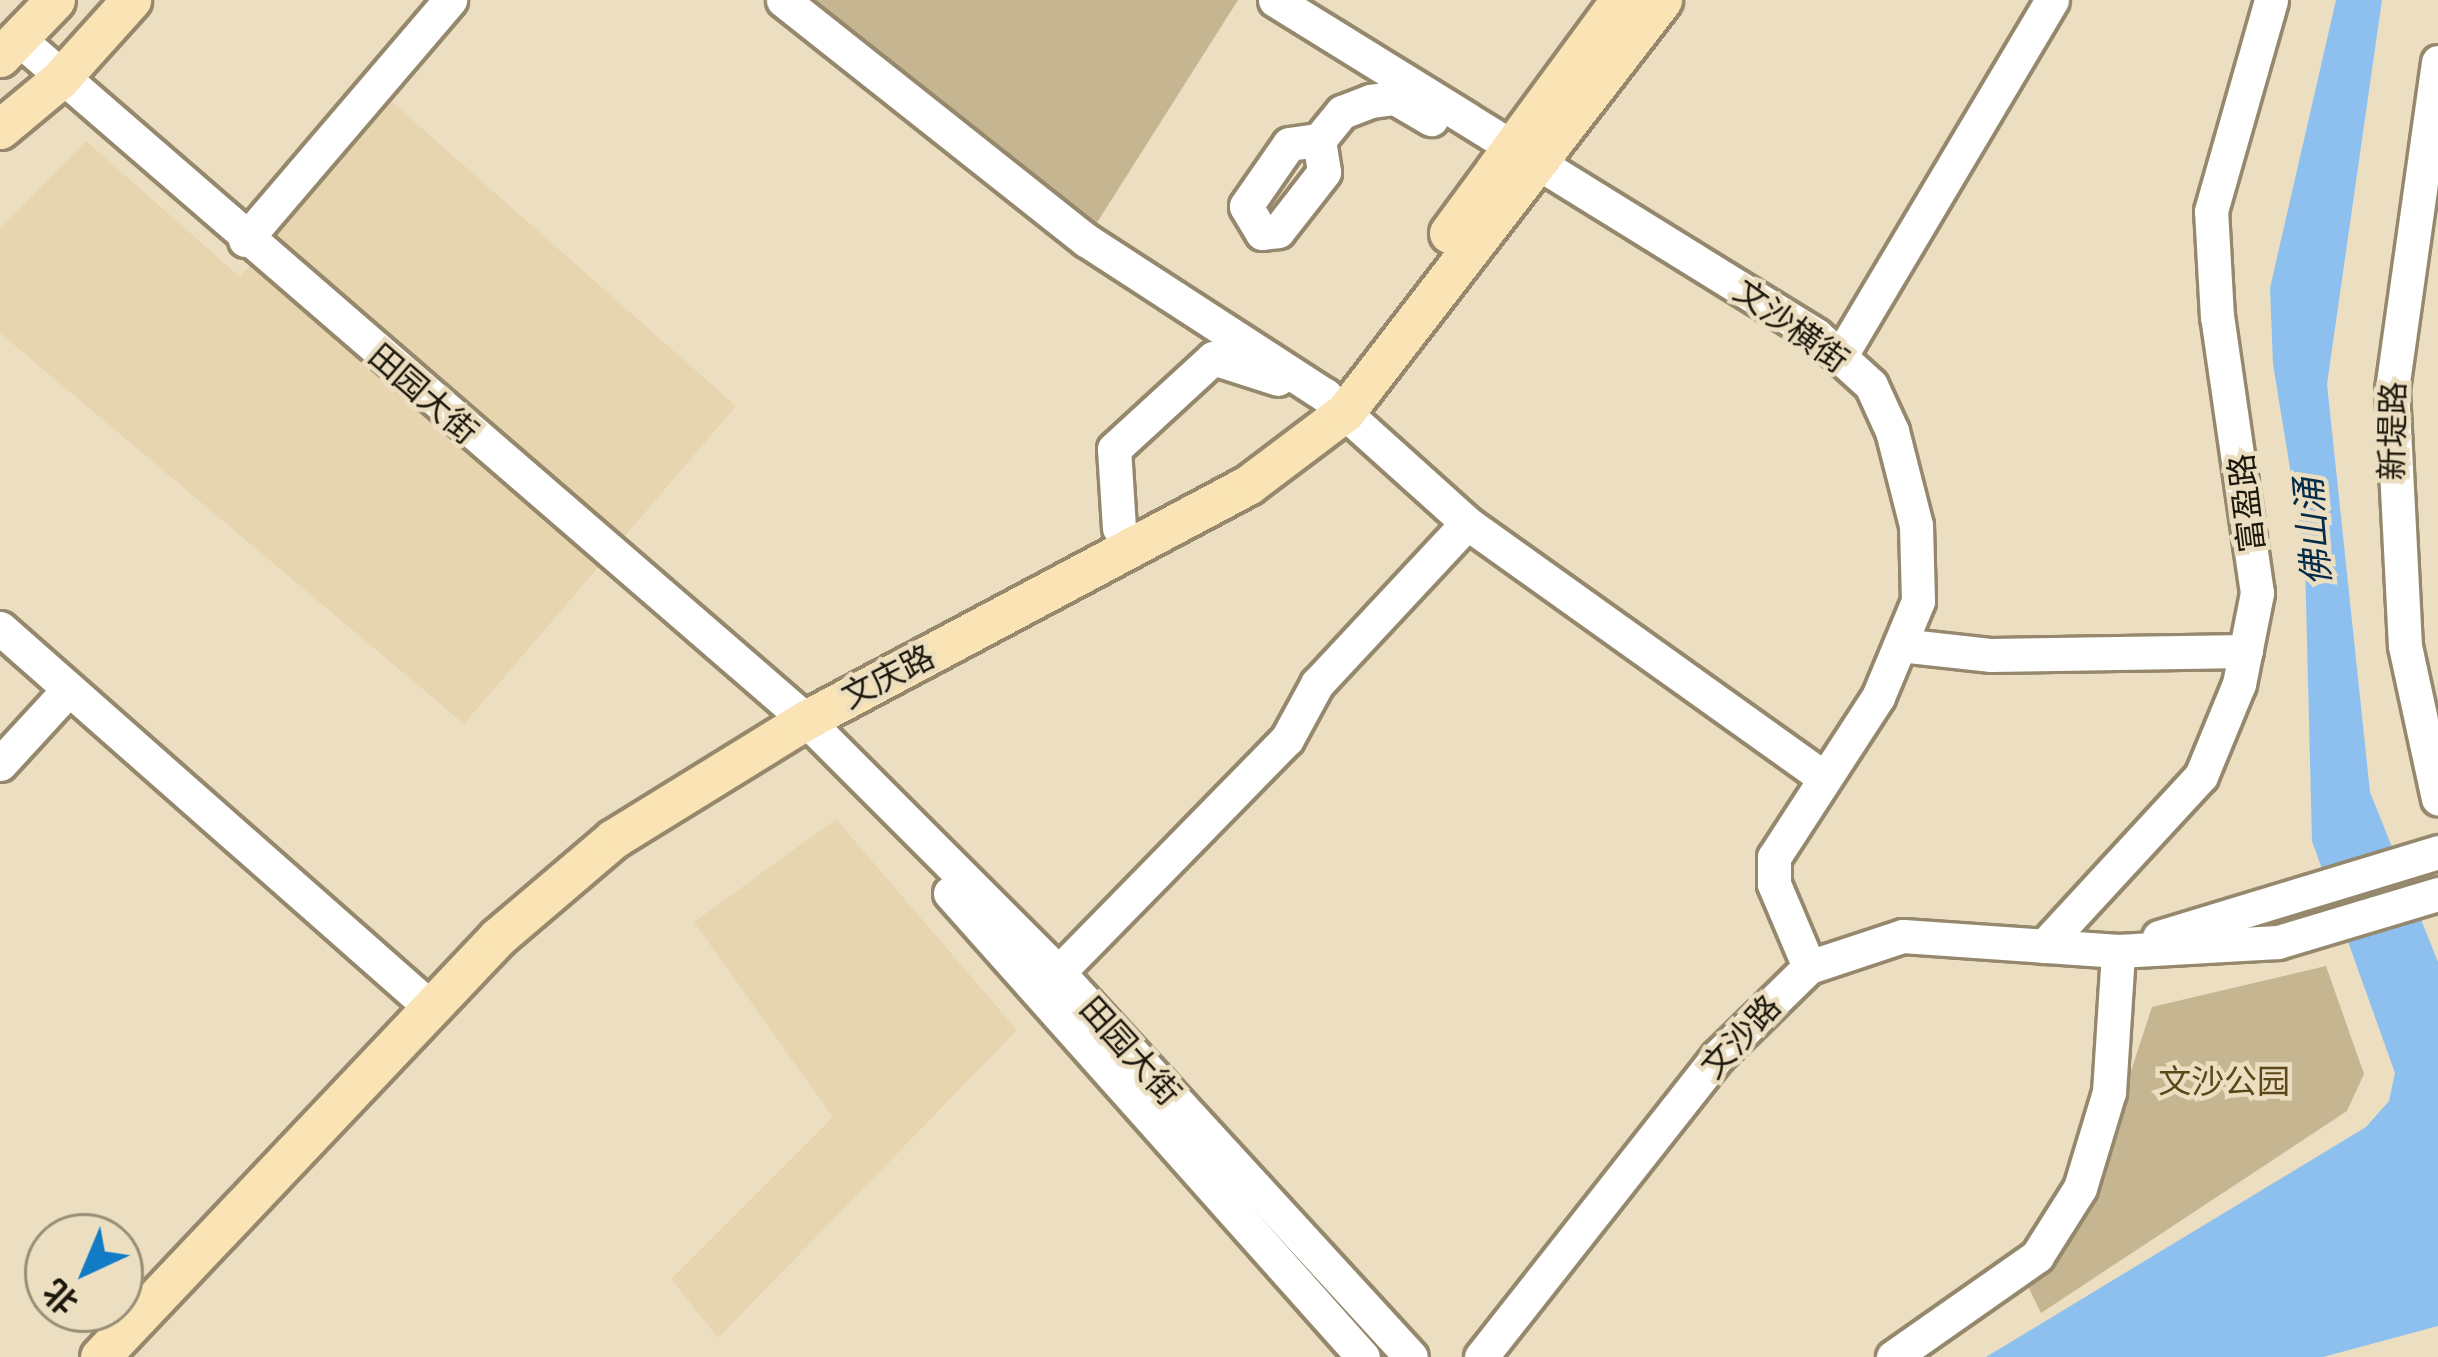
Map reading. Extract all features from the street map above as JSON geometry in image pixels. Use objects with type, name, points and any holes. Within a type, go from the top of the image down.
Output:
[{"type":"main road","points":[[10,49],[55,0]]},
{"type":"main road","points":[[0,130],[59,80],[130,0]]},
{"type":"main road","name":"文庆路","points":[[1524,154],[1620,0]]},
{"type":"main road","name":"文庆路","points":[[794,719],[1248,485],[1335,404],[1524,154],[1662,0]]},
{"type":"main road","name":"文庆路","points":[[144,1281],[424,1001],[613,838],[794,719],[1335,404]]},
{"type":"main road","name":"文庆路","points":[[100,1357],[424,1001]]},
{"type":"main road","name":"文庆路","points":[[70,1357],[93,1333]]},
{"type":"street","points":[[244,240],[450,0]]},
{"type":"street","points":[[783,0],[1086,240],[1335,404],[1467,524],[1823,776]]},
{"type":"street","points":[[1840,357],[2052,0]]},
{"type":"street","name":"富盈路","points":[[2044,946],[2201,776],[2246,651],[2257,592],[2217,317],[2211,211],[2271,0]]},
{"type":"street","name":"文沙横街","points":[[1291,4],[1840,357],[1871,386],[1892,431],[1916,525],[1918,601],[1878,697],[1774,857],[1774,884],[1809,967]]},
{"type":"street","name":"田园大街","points":[[10,49],[59,80],[794,719],[1411,1357]]},
{"type":"street","name":"新堤路","points":[[2438,62],[2392,390],[2392,502],[2425,675],[2438,799]]},
{"type":"street","points":[[1319,140],[1342,112],[1395,98],[1460,136],[1524,154]]},
{"type":"street","points":[[1119,528],[1114,448],[1213,358],[1335,404]]},
{"type":"street","points":[[1048,983],[1287,739],[1317,684],[1467,524]]},
{"type":"street","points":[[0,628],[424,1001]]},
{"type":"street","points":[[1900,645],[1991,655],[2246,651]]},
{"type":"street","points":[[0,764],[69,689]]},
{"type":"street","name":"文沙路","points":[[2118,951],[2438,852]]},
{"type":"street","name":"文沙路","points":[[1481,1357],[1717,1057],[1809,967],[1903,936],[2118,951],[2278,942],[2438,894]]},
{"type":"street","points":[[1893,1357],[2037,1256],[2080,1188],[2109,1092],[2118,951]]},
{"type":"street","name":"田园大街","points":[[1048,983],[1363,1357]]},
{"type":"shaded area","points":[[392,102],[736,406],[464,724],[0,333],[0,229],[86,141],[240,277]]},
{"type":"shaded area","points":[[836,819],[1017,1030],[718,1338],[671,1279],[833,1117],[694,922]]},
{"type":"green space","points":[[812,0],[1238,0],[1086,240]]},
{"type":"green space","name":"文沙公园","points":[[2326,966],[2364,1074],[2347,1111],[2041,1313],[2025,1280],[2093,1187],[2152,1007]]},
{"type":"water","name":"佛山涌","points":[[2336,0],[2382,0],[2327,384],[2370,792],[2438,962],[2438,1326],[2323,1357],[1986,1357],[2366,1127],[2389,1101],[2395,1073],[2312,841],[2305,560],[2273,364],[2270,288]]}]
